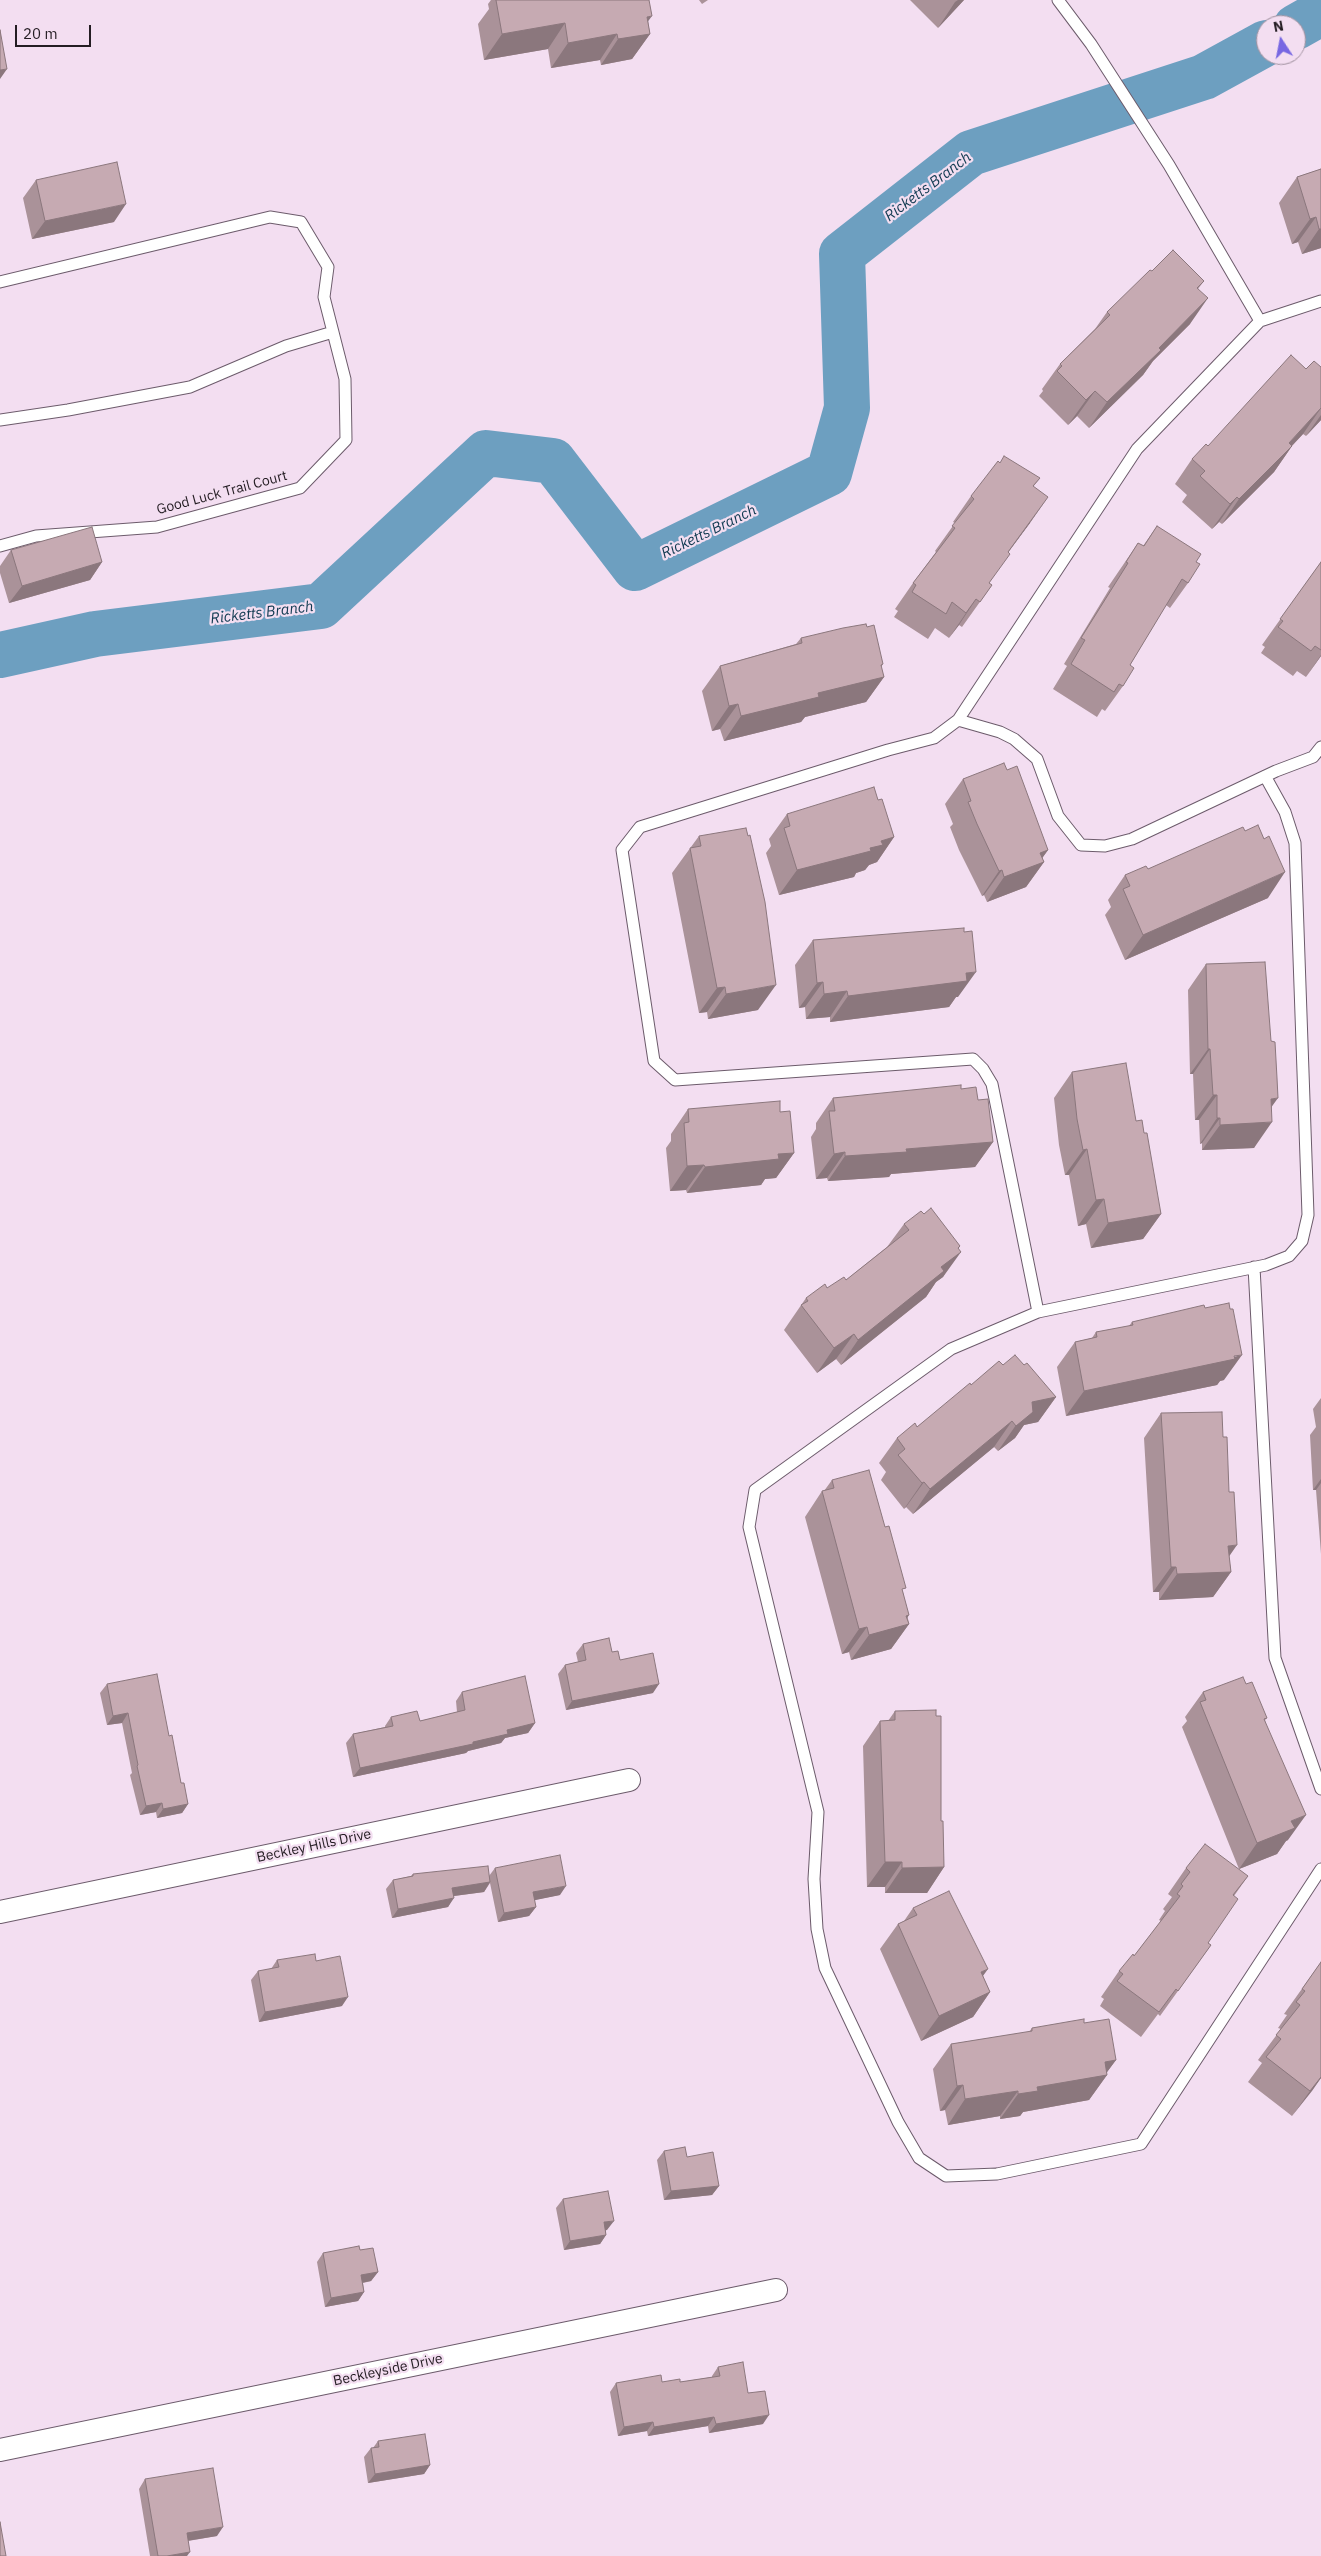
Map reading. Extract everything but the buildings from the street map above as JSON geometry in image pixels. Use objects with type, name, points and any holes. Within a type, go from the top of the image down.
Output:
[{"type":"street","name":"Beckley Hills Drive","points":[[0,1912],[629,1780]]},
{"type":"street","name":"Beckleyside Drive","points":[[0,2450],[776,2290]]},
{"type":"lane","points":[[1058,0],[1091,44],[1170,165],[1260,321]]},
{"type":"lane","name":"Good Luck Trail Court","points":[[0,282],[270,217],[301,222],[328,267],[324,297],[346,379],[346,440],[300,488],[157,527],[36,536],[0,546]]},
{"type":"lane","points":[[1038,1312],[992,1084],[983,1069],[973,1059],[675,1080],[654,1061],[622,850],[640,827],[888,750],[934,738],[958,720],[1137,449],[1260,321],[1321,300]]},
{"type":"lane","points":[[0,420],[68,410],[190,387],[286,346],[333,332]]},
{"type":"lane","points":[[958,720],[1007,736],[1037,759],[1058,816],[1081,845],[1105,846],[1132,839],[1313,756],[1321,747]]},
{"type":"lane","points":[[1266,776],[1285,812],[1295,843],[1308,1215],[1302,1241],[1289,1256],[1254,1267],[1038,1312],[951,1350],[755,1490],[750,1510],[749,1527],[818,1812],[814,1879],[816,1919],[825,1968],[898,2122],[918,2158],[946,2176],[997,2174],[1141,2144],[1321,1869]]},
{"type":"lane","points":[[1254,1267],[1275,1658],[1321,1789]]},
{"type":"waterway","name":"Ricketts Branch","points":[[1306,21],[1321,13]]},
{"type":"waterway","name":"Ricketts Branch","points":[[0,655],[95,634],[321,606],[486,453],[553,461],[635,568],[829,473],[847,408],[842,254],[971,153],[1204,77],[1256,48]]}]
